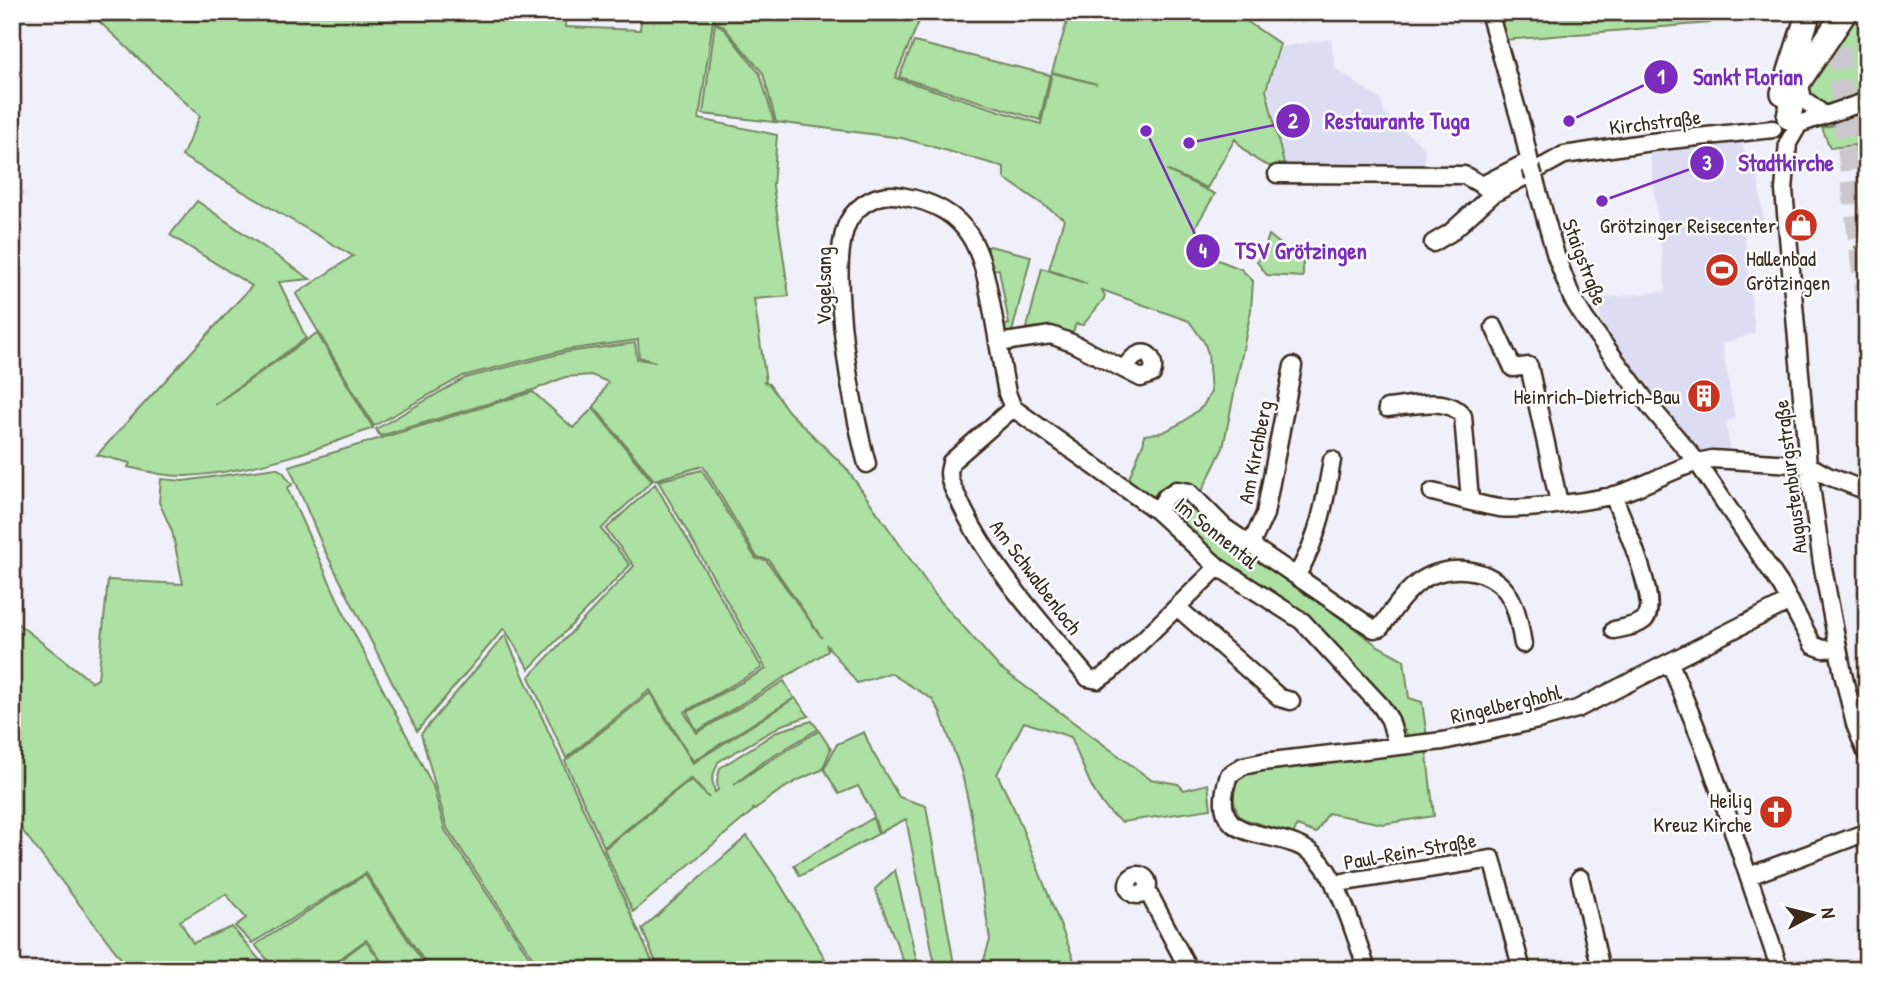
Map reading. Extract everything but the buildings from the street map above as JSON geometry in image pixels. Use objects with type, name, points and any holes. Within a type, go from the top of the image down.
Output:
[{"type":"highway","points":[[1784,127],[1799,81],[1844,13]]},
{"type":"highway","points":[[1808,16],[1808,35],[1811,39],[1819,42],[1831,36]]},
{"type":"highway","points":[[1784,127],[1788,74],[1808,16]]},
{"type":"street","name":"Staigstraße","points":[[1489,12],[1556,256],[1572,298],[1584,319],[1649,405],[1697,462],[1790,601],[1813,645],[1823,649],[1838,648]]},
{"type":"street","points":[[1799,81],[1803,99],[1826,111]]},
{"type":"street","name":"Kirchstraße","points":[[1487,189],[1564,156],[1651,142],[1784,127],[1800,113],[1826,111],[1861,103]]},
{"type":"street","name":"Augustenburgstraße","points":[[1784,127],[1784,190],[1808,465],[1838,648],[1855,724],[1867,755]]},
{"type":"street","points":[[1433,243],[1450,233],[1487,189],[1531,169]]},
{"type":"street","points":[[1277,174],[1464,174],[1487,189]]},
{"type":"street","name":"Vogelsang","points":[[867,464],[850,390],[841,285],[842,243],[848,222],[862,205],[877,196],[896,195],[919,199],[940,207],[971,236],[983,260],[1007,393],[1013,408]]},
{"type":"street","points":[[1494,327],[1513,368],[1529,366],[1559,503]]},
{"type":"street","points":[[998,343],[1051,335],[1124,368]]},
{"type":"street","name":"Am Kirchberg","points":[[1251,544],[1265,514],[1293,366]]},
{"type":"street","points":[[1387,408],[1448,404],[1458,409],[1463,416],[1470,500]]},
{"type":"street","name":"Im Sonnental","points":[[1013,408],[1157,511],[1180,529],[1218,567],[1302,621],[1381,706],[1390,720],[1397,745]]},
{"type":"street","name":"Am Schwalbenloch","points":[[1013,408],[951,462],[948,472],[971,525],[1032,612],[1088,678],[1094,680],[1111,671],[1218,567]]},
{"type":"street","points":[[1432,492],[1503,508],[1559,503],[1613,495],[1697,462],[1725,459],[1808,465],[1828,477],[1867,491]]},
{"type":"street","points":[[1297,575],[1312,550],[1321,521],[1332,460]]},
{"type":"street","name":"Am Kirchberg","points":[[1157,511],[1166,497],[1176,490],[1189,492],[1224,527],[1374,629],[1380,628],[1407,592],[1431,575],[1457,569],[1487,575],[1508,593],[1515,607],[1523,644]]},
{"type":"street","points":[[1613,495],[1650,602],[1645,619],[1614,631]]},
{"type":"street","name":"Ringelberghohl","points":[[1335,886],[1321,862],[1302,846],[1236,828],[1227,818],[1223,792],[1228,775],[1243,766],[1287,758],[1443,741],[1577,709],[1790,601]]},
{"type":"street","points":[[1177,607],[1280,698],[1291,701]]},
{"type":"street","points":[[1670,663],[1708,757],[1780,970]]},
{"type":"street","points":[[1749,876],[1867,832]]},
{"type":"street","name":"Paul-Rein-Straße","points":[[1335,886],[1344,882],[1492,859],[1522,970]]},
{"type":"street","points":[[1580,878],[1601,970]]},
{"type":"street","points":[[1335,886],[1367,970]]},
{"type":"street","points":[[1147,890],[1189,970]]},
{"type":"shaded area","points":[[1863,12],[1867,12],[1867,243],[1859,125]]},
{"type":"shaded area","points":[[1331,39],[1335,68],[1381,100],[1384,113],[1425,149],[1424,170],[1286,168],[1268,90],[1281,47]]},
{"type":"shaded area","points":[[1742,137],[1746,172],[1757,171],[1765,229],[1744,232],[1755,333],[1722,344],[1735,418],[1726,422],[1730,452],[1699,450],[1604,331],[1596,299],[1666,291],[1649,147]]},
{"type":"green space","points":[[89,12],[566,12],[565,27],[640,30],[642,12],[923,12],[895,78],[1041,124],[1052,73],[1097,84],[1052,72],[1070,12],[1233,12],[1280,44],[1266,90],[1285,168],[1269,166],[1257,160],[1235,139],[1207,188],[1166,170],[1215,194],[1196,226],[1195,246],[1213,258],[1241,269],[1253,281],[1251,310],[1223,448],[1201,493],[1187,485],[1173,483],[1161,488],[1151,500],[1127,483],[1144,435],[1164,432],[1183,422],[1203,406],[1211,392],[1208,353],[1204,342],[1189,321],[1102,290],[1105,296],[1103,300],[1083,325],[1076,324],[1070,339],[1025,336],[1042,268],[1087,284],[1049,269],[1064,219],[1004,178],[1004,167],[902,138],[776,122],[763,73],[723,26],[713,20],[699,119],[777,135],[773,186],[789,296],[754,299],[766,382],[763,382],[769,384],[788,411],[846,468],[936,596],[999,667],[1150,779],[1178,784],[1184,790],[1208,784],[1211,809],[1122,822],[1112,815],[1097,795],[1071,737],[1024,722],[997,774],[1016,813],[1078,970],[981,970],[990,940],[971,814],[962,774],[940,712],[932,699],[890,673],[857,683],[826,644],[828,651],[697,731],[687,712],[766,669],[658,481],[702,470],[756,559],[766,560],[822,638],[769,560],[757,557],[703,466],[654,480],[594,407],[608,382],[591,375],[565,377],[536,389],[380,436],[376,429],[465,378],[567,352],[635,343],[637,359],[656,362],[639,357],[638,340],[565,350],[463,376],[374,426],[296,294],[353,256],[182,156],[200,116]]},
{"type":"green space","points":[[1500,12],[1716,12],[1710,23],[1504,40]]},
{"type":"green space","points":[[1850,12],[1863,12],[1859,69],[1861,97],[1825,105],[1808,98],[1808,72]]},
{"type":"green space","points":[[715,23],[724,29],[760,74],[774,122],[703,114]]},
{"type":"green space","points":[[914,42],[1050,75],[1040,120],[899,77]]},
{"type":"green space","points":[[1861,118],[1867,275],[1855,247],[1864,245],[1855,145],[1830,148],[1822,128]]},
{"type":"green space","points":[[197,201],[310,279],[279,282],[306,338],[214,405],[317,333],[373,428],[281,459],[210,474],[164,475],[128,467],[130,463],[97,455],[252,286],[170,235]]},
{"type":"green space","points":[[1269,235],[1303,262],[1303,277],[1267,275],[1257,262],[1261,259]]},
{"type":"green space","points":[[989,246],[1031,256],[1011,336],[1002,337],[1001,327],[1009,324],[999,269],[990,270],[985,250]]},
{"type":"green space","points":[[533,392],[573,428],[593,408],[652,481],[601,529],[630,565],[529,669],[504,628],[417,731],[323,547],[289,466]]},
{"type":"green space","points":[[276,468],[283,472],[292,485],[287,488],[347,620],[433,786],[445,830],[538,970],[430,970],[366,873],[252,943],[235,926],[246,918],[226,894],[180,921],[193,943],[232,927],[268,970],[130,970],[12,817],[12,619],[92,682],[98,679],[108,580],[183,584],[172,531],[159,502],[161,479],[183,481]]},
{"type":"green space","points":[[655,484],[762,668],[684,712],[697,733],[784,681],[794,698],[693,761],[650,690],[566,758],[529,677],[634,566],[606,529]]},
{"type":"green space","points":[[1187,503],[1216,534],[1305,592],[1378,646],[1404,660],[1409,698],[1422,702],[1427,737],[1408,736],[1393,711],[1172,515],[1173,508],[1178,504]]},
{"type":"green space","points":[[505,635],[656,970],[541,970],[447,828],[421,734]]},
{"type":"green space","points":[[650,693],[693,763],[795,698],[809,716],[782,725],[718,762],[712,779],[715,792],[718,790],[720,768],[778,731],[812,721],[818,729],[760,764],[734,785],[819,731],[831,749],[822,770],[787,787],[755,810],[752,808],[754,810],[633,912],[604,849],[691,780],[709,798],[691,778],[604,847],[565,761]]},
{"type":"green space","points":[[864,732],[899,797],[926,806],[955,970],[936,970],[906,819],[879,833],[872,811],[858,786],[839,794],[824,769],[837,744]]},
{"type":"green space","points":[[1426,747],[1434,816],[1383,824],[1328,813],[1316,833],[1297,826],[1293,834],[1240,818],[1235,807],[1235,784],[1243,774],[1253,770]]},
{"type":"green space","points":[[873,818],[878,834],[800,876],[794,865]]},
{"type":"green space","points":[[747,836],[777,879],[832,970],[688,970],[681,962],[683,970],[659,970],[642,929]]},
{"type":"green space","points":[[895,870],[918,966],[907,970],[875,889]]},
{"type":"green space","points":[[365,875],[428,970],[388,970],[366,940],[334,963],[338,970],[276,970],[255,945]]},
{"type":"green space","points":[[366,941],[387,970],[340,970],[335,964]]},
{"type":"tunnel","points":[[1838,12],[1841,84],[1867,302]]},
{"type":"place","name":"Sankt Florian","points":[[1569,121]]},
{"type":"place","name":"TSV Grötzingen","points":[[1146,131]]},
{"type":"place","name":"Restaurante Tuga","points":[[1189,143]]},
{"type":"place","name":"Stadtkirche","points":[[1602,201]]},
{"type":"place","name":"Grötzinger Reisecenter","points":[[1801,225]]},
{"type":"place","name":"Hallenbad Grötzingen","points":[[1722,270]]},
{"type":"place","name":"Heinrich-Dietrich-Bau","points":[[1704,396]]},
{"type":"place","name":"Heilig Kreuz Kirche","points":[[1776,812]]}]
